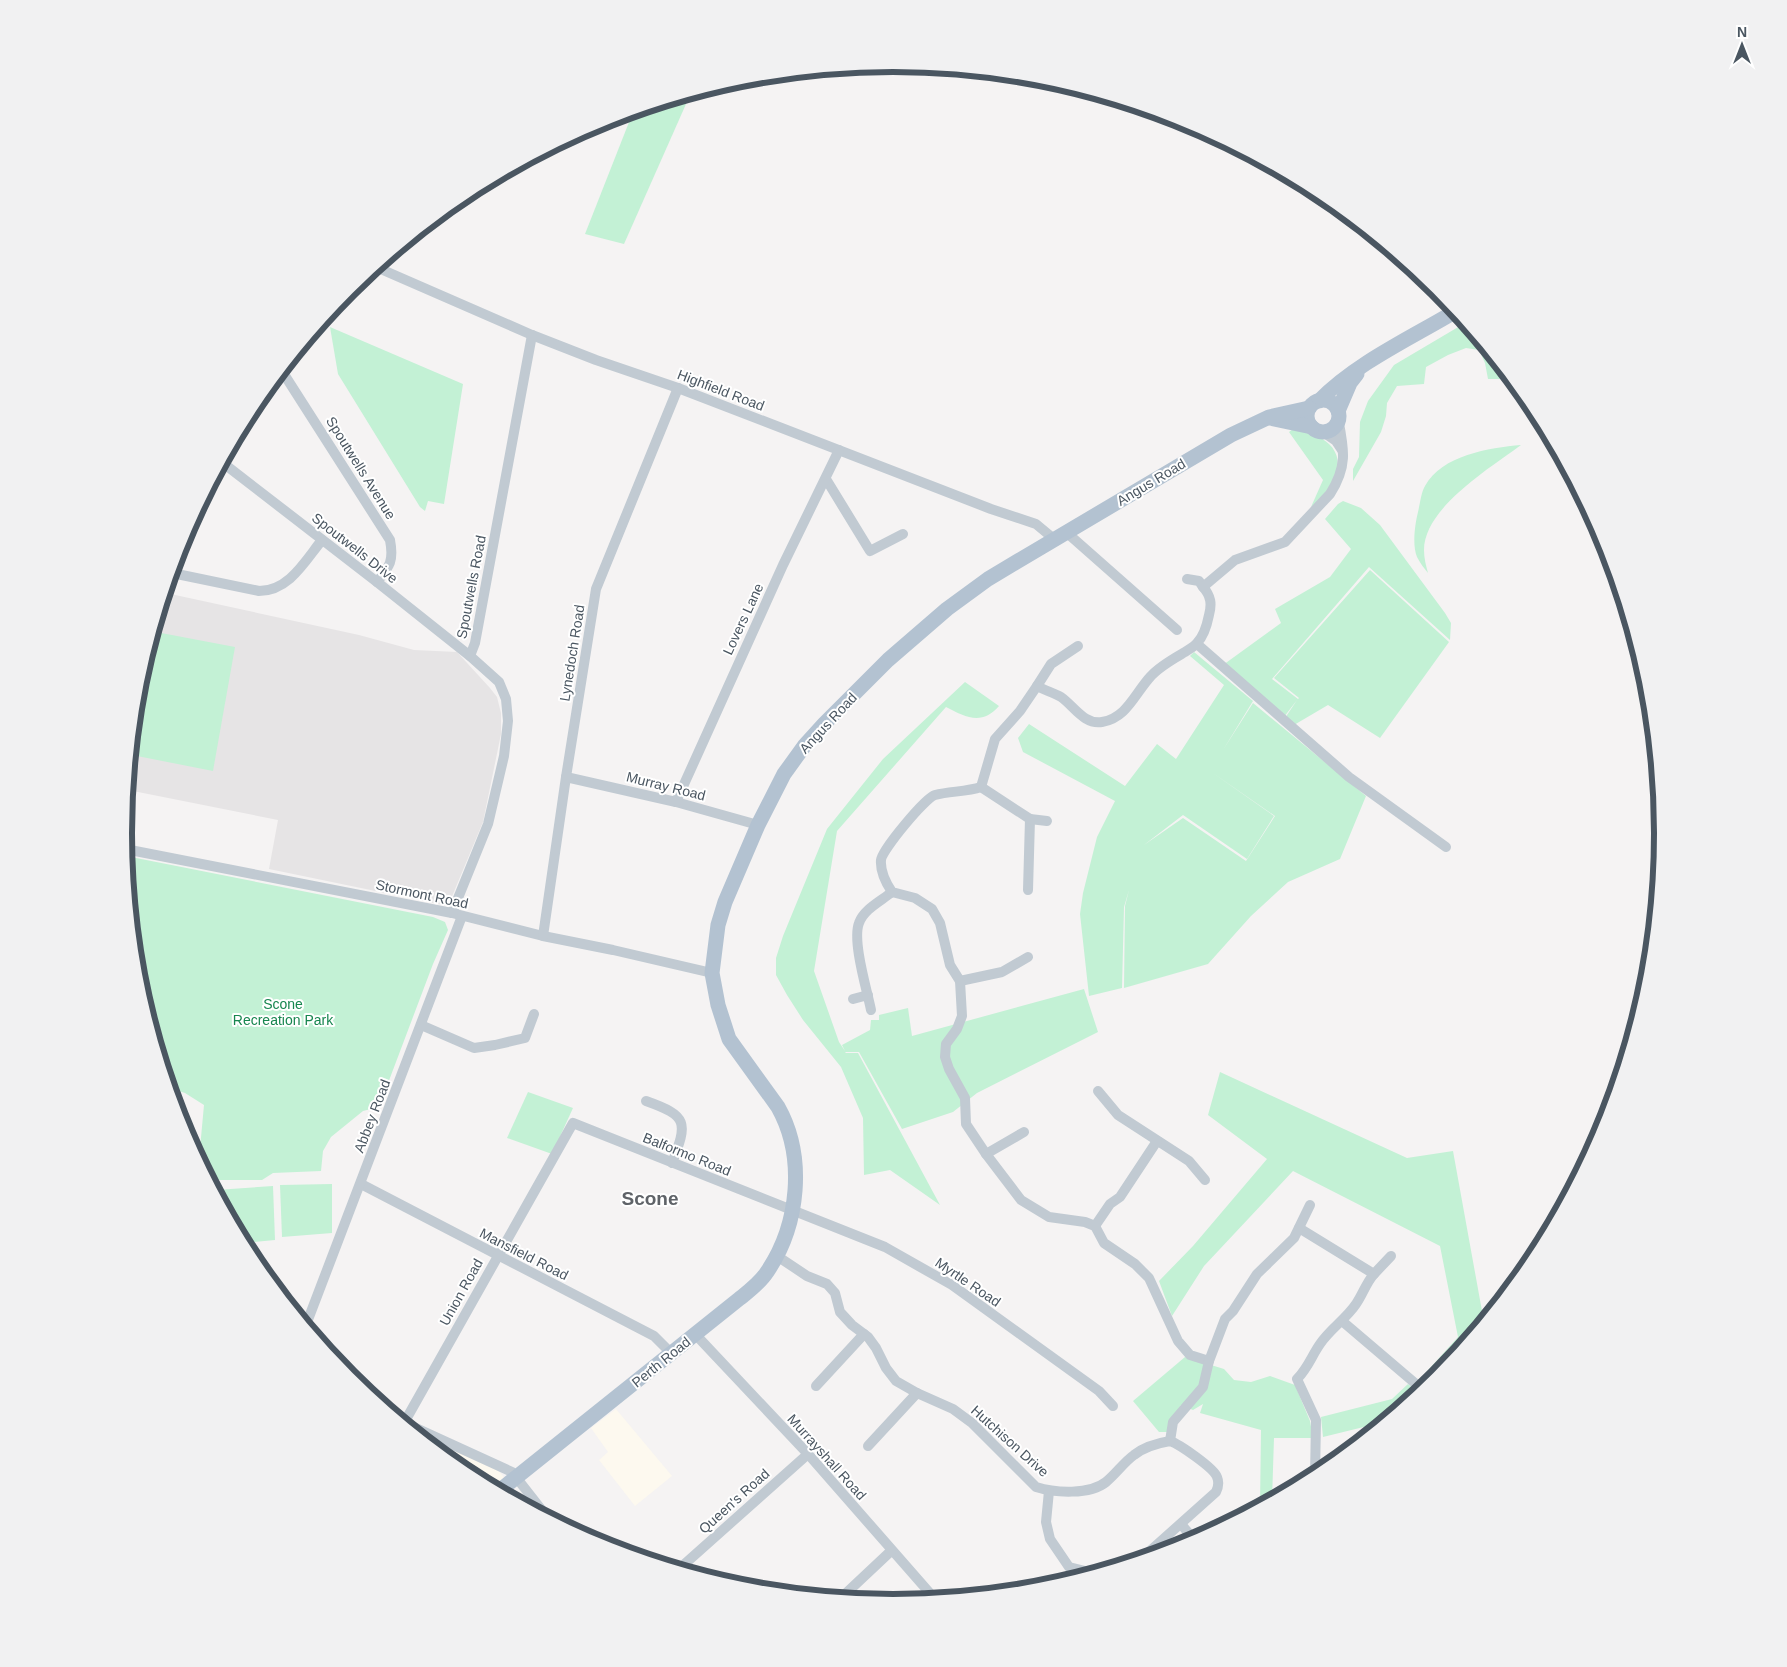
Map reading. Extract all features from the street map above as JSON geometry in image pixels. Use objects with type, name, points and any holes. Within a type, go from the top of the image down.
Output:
[{"type":"main road","points":[[1318,430],[1307,418],[1314,404],[1334,385],[1362,366],[1450,315]]},
{"type":"main road","points":[[1269,417],[1318,430],[1335,426],[1350,383],[1362,366]]},
{"type":"main road","points":[[1314,404],[1328,401],[1336,407],[1338,415]]},
{"type":"main road","name":"Angus Road","points":[[792,1210],[795,1165],[789,1133],[778,1107],[729,1039],[718,1006],[712,973],[718,925],[725,902],[758,825],[784,774],[805,745],[824,724],[888,660],[940,614],[969,593],[1060,536],[1231,435],[1269,417],[1314,404]]},
{"type":"main road","name":"Perth Road","points":[[504,1487],[696,1335],[758,1283],[777,1256],[790,1226],[792,1210]]},
{"type":"street","name":"Highfield Road","points":[[382,270],[532,335],[596,360],[678,388],[991,509],[1036,524],[1060,536],[1177,630]]},
{"type":"street","name":"Spoutwells Road","points":[[457,914],[488,824],[504,756],[508,721],[506,699],[499,682],[470,656],[475,644],[532,335]]},
{"type":"street","name":"Spoutwells Avenue","points":[[285,376],[390,540],[392,559],[388,568],[377,582]]},
{"type":"street","name":"Lynedoch Road","points":[[542,936],[596,589],[678,388]]},
{"type":"street","points":[[1203,587],[1235,560],[1285,542],[1330,494],[1342,471],[1343,453],[1338,415]]},
{"type":"street","points":[[1318,430],[1336,441],[1343,453]]},
{"type":"street","name":"Lovers Lane","points":[[676,802],[776,582],[840,450]]},
{"type":"street","name":"Spoutwells Drive","points":[[227,466],[470,656]]},
{"type":"street","points":[[826,479],[870,551],[903,534]]},
{"type":"street","points":[[178,574],[259,591],[270,591],[285,584],[322,540]]},
{"type":"street","points":[[1036,686],[1060,697],[1080,715],[1089,720],[1100,723],[1114,718],[1123,712],[1150,677],[1160,668],[1197,644],[1208,622],[1211,609],[1209,593],[1199,582],[1187,579]]},
{"type":"street","points":[[1197,644],[1349,777],[1446,847]]},
{"type":"street","points":[[981,787],[995,739],[1020,711],[1051,664],[1078,646]]},
{"type":"street","name":"Murray Road","points":[[566,777],[676,802],[758,825]]},
{"type":"street","points":[[981,787],[1030,819],[1047,821]]},
{"type":"street","points":[[981,787],[969,791],[934,795],[922,804],[890,842],[881,859],[884,880],[892,892],[915,898],[932,909],[940,923],[950,965],[960,981],[962,1016],[957,1029],[946,1044],[945,1057],[949,1069],[965,1098],[966,1124],[1020,1200],[1048,1217],[1084,1222],[1095,1226],[1104,1243],[1135,1264],[1149,1278],[1178,1341],[1190,1355],[1209,1361]]},
{"type":"street","points":[[1028,890],[1030,819]]},
{"type":"street","name":"Stormont Road","points":[[133,851],[457,914],[542,936],[712,973]]},
{"type":"street","points":[[872,1010],[856,935],[859,922],[868,909],[892,892]]},
{"type":"street","name":"Abbey Road","points":[[308,1319],[421,1025],[457,914]]},
{"type":"street","points":[[960,981],[1002,972],[1028,957]]},
{"type":"street","points":[[853,999],[868,995]]},
{"type":"street","points":[[421,1025],[474,1048],[525,1038],[534,1014]]},
{"type":"street","points":[[1098,1090],[1118,1114],[1189,1161],[1205,1180]]},
{"type":"street","points":[[646,1100],[673,1112],[680,1122],[680,1141],[672,1163]]},
{"type":"street","name":"Balformo Road","points":[[573,1123],[792,1210]]},
{"type":"street","name":"Union Road","points":[[407,1418],[573,1123]]},
{"type":"street","points":[[986,1154],[1024,1132]]},
{"type":"street","points":[[1095,1226],[1110,1204],[1120,1197],[1157,1141]]},
{"type":"street","name":"Mansfield Road","points":[[361,1184],[654,1336],[671,1354]]},
{"type":"street","points":[[1153,1549],[1218,1489],[1217,1476],[1211,1468],[1182,1446],[1170,1440],[1173,1422],[1203,1388],[1209,1361],[1225,1319],[1257,1274],[1294,1238],[1310,1205]]},
{"type":"street","name":"Myrtle Road","points":[[792,1210],[885,1247],[952,1285],[1099,1392],[1113,1406]]},
{"type":"street","points":[[1299,1228],[1374,1274]]},
{"type":"street","name":"Hutchison Drive","points":[[777,1256],[807,1276],[827,1284],[835,1293],[840,1312],[876,1348],[886,1368],[896,1381],[917,1393],[953,1409],[972,1423],[1036,1487],[1049,1491],[1086,1490],[1105,1483],[1134,1454],[1150,1446],[1170,1440]]},
{"type":"street","points":[[1315,1467],[1316,1420],[1297,1379],[1307,1369],[1318,1346],[1326,1335],[1357,1304],[1366,1284],[1391,1256]]},
{"type":"street","points":[[1342,1321],[1418,1385]]},
{"type":"street","points":[[816,1386],[864,1334]]},
{"type":"street","name":"Murrayshall Road","points":[[696,1335],[808,1454],[930,1593]]},
{"type":"street","points":[[868,1446],[917,1393]]},
{"type":"street","points":[[424,1432],[512,1472],[539,1507]]},
{"type":"street","name":"Queen's Road","points":[[684,1565],[808,1454]]},
{"type":"street","name":"Hutchison Drive","points":[[1049,1491],[1046,1522],[1050,1539],[1069,1567],[1082,1571]]},
{"type":"street","points":[[1181,1524],[1190,1535]]},
{"type":"street","points":[[846,1593],[891,1551]]},
{"type":"shaded area","points":[[171,594],[359,635],[414,650],[457,652],[497,697],[501,713],[501,734],[483,822],[448,906],[269,869],[278,820],[134,791],[139,734],[147,685],[158,637]]},
{"type":"shaded area","points":[[616,1409],[672,1476],[635,1506],[599,1460],[608,1452],[591,1428]]},
{"type":"shaded area","points":[[443,1446],[497,1469],[507,1481],[501,1486]]},
{"type":"green space","points":[[687,101],[624,244],[585,234],[630,120]]},
{"type":"green space","points":[[1460,326],[1503,379],[1488,379],[1485,363],[1479,350],[1466,348],[1426,367],[1424,384],[1397,386],[1387,403],[1386,416],[1381,432],[1353,481],[1353,469],[1359,457],[1360,422],[1368,401],[1394,365]]},
{"type":"green space","points":[[330,327],[463,384],[444,504],[428,501],[425,511],[420,507],[338,374]]},
{"type":"green space","points":[[1293,429],[1321,438],[1329,444],[1338,460],[1335,478],[1324,494],[1311,507],[1323,480],[1289,432]]},
{"type":"green space","points":[[1521,445],[1461,490],[1435,519],[1427,534],[1424,550],[1428,573],[1417,557],[1414,541],[1417,517],[1425,486],[1433,475],[1454,460],[1481,451]]},
{"type":"green space","points":[[1343,501],[1361,508],[1380,525],[1445,613],[1451,623],[1450,640],[1369,567],[1272,679],[1299,698],[1274,678],[1370,570],[1449,642],[1380,738],[1328,705],[1294,725],[1285,718],[1297,700],[1284,717],[1223,665],[1281,623],[1275,609],[1330,577],[1351,549],[1325,519]]},
{"type":"green space","points":[[159,633],[235,647],[213,771],[137,756],[147,685]]},
{"type":"green space","points":[[1194,652],[1253,701],[1223,750],[1253,703],[1366,796],[1340,859],[1288,882],[1251,916],[1208,964],[1124,988],[1125,906],[1129,890],[1124,907],[1122,988],[1089,996],[1080,914],[1083,893],[1097,837],[1115,801],[1023,752],[1018,738],[1029,724],[1125,786],[1157,744],[1176,759],[1224,685],[1190,656]],"holes":[[[1210,771],[1275,816],[1246,861],[1183,818],[1144,845],[1183,815],[1247,859],[1274,816]]]},
{"type":"green space","points":[[965,682],[999,706],[993,712],[980,718],[960,714],[946,707],[837,831],[814,971],[839,1042],[845,1051],[842,1045],[870,1030],[871,1020],[879,1020],[879,1015],[908,1008],[912,1036],[1084,989],[1098,1032],[977,1093],[953,1112],[902,1129],[859,1052],[845,1052],[858,1053],[940,1205],[890,1170],[864,1175],[863,1118],[841,1067],[803,1020],[776,975],[776,958],[783,936],[827,829],[883,759]]},
{"type":"green space","name":"Scone Recreation Park","points":[[133,857],[433,917],[445,922],[448,930],[433,964],[379,1107],[363,1111],[331,1137],[323,1151],[321,1171],[273,1173],[262,1180],[216,1180],[200,1147],[204,1105],[178,1091],[173,1078],[158,1030],[147,982],[139,933]]},
{"type":"green space","points":[[1220,1072],[1407,1158],[1453,1151],[1483,1315],[1422,1381],[1420,1379],[1458,1337],[1440,1246],[1293,1171],[1204,1266],[1172,1316],[1159,1281],[1193,1246],[1267,1159],[1208,1115]]},
{"type":"green space","points":[[528,1092],[573,1108],[552,1154],[507,1138]]},
{"type":"green space","points":[[332,1184],[332,1233],[282,1237],[280,1185]]},
{"type":"green space","points":[[273,1186],[275,1240],[252,1242],[221,1190]]},
{"type":"green space","points":[[1185,1357],[1224,1369],[1234,1380],[1251,1382],[1270,1376],[1295,1385],[1310,1421],[1313,1438],[1274,1438],[1272,1494],[1260,1500],[1261,1430],[1200,1413],[1203,1404],[1193,1410],[1181,1405],[1167,1432],[1159,1432],[1133,1401]]},
{"type":"green space","points":[[1408,1384],[1414,1389],[1372,1425],[1323,1437],[1321,1417],[1392,1399]]},
{"type":"district","name":"Scone","points":[[650,1198]]}]
